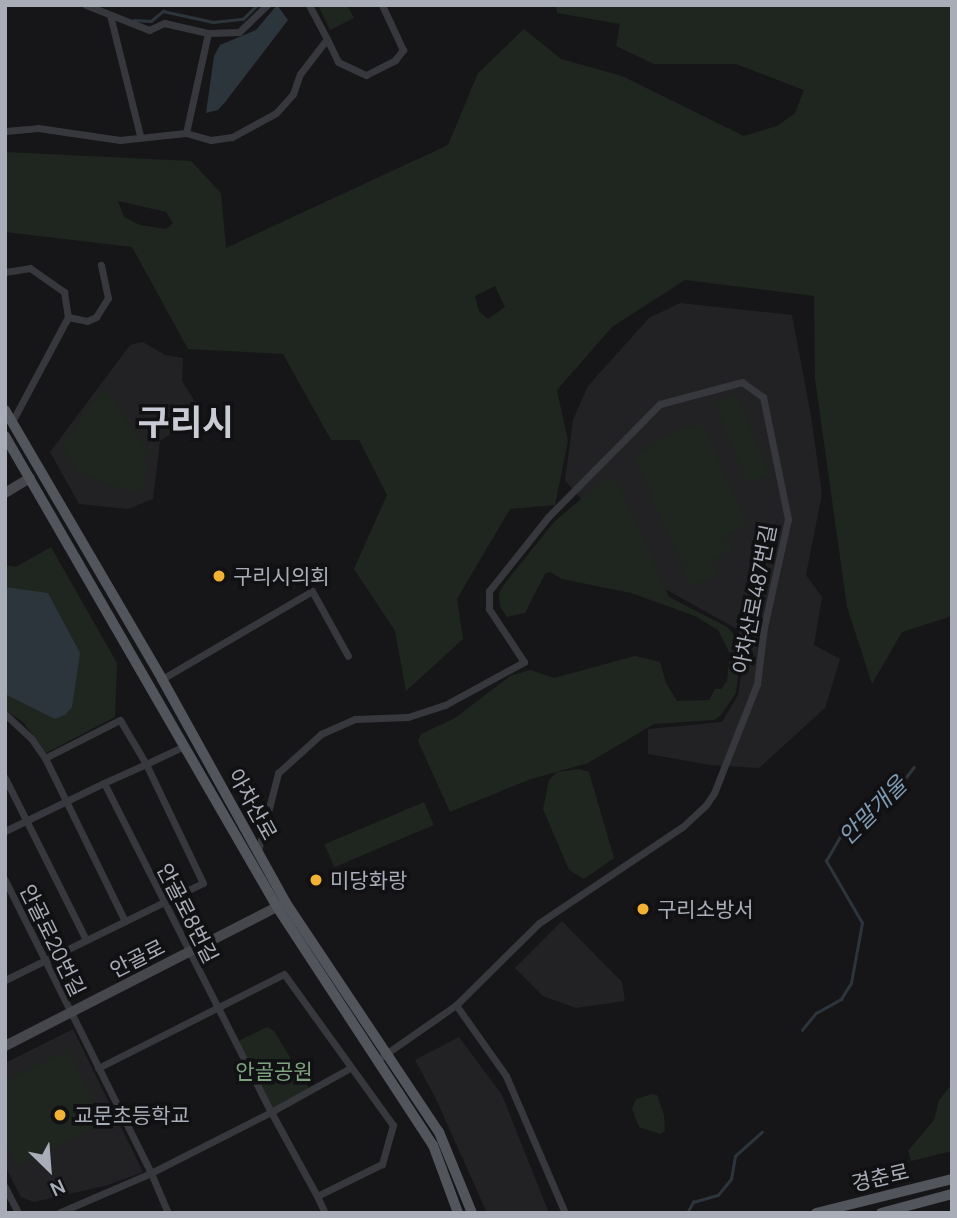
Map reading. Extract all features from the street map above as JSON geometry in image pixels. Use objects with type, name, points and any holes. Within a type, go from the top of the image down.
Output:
[{"type":"main road","name":"아차산로","points":[[5,410],[162,679],[258,851],[282,905],[387,1053],[439,1132],[472,1213]]},
{"type":"main road","name":"아차산로","points":[[5,436],[184,746],[375,1060],[433,1145],[458,1213]]},
{"type":"main road","name":"경춘로","points":[[816,1213],[952,1179]]},
{"type":"main road","name":"경춘로","points":[[881,1213],[952,1194]]},
{"type":"street","points":[[86,5],[149,30],[164,23],[208,33],[239,32],[267,5]]},
{"type":"street","points":[[309,5],[338,62],[366,75],[395,60],[403,50],[382,5]]},
{"type":"street","points":[[110,15],[140,135]]},
{"type":"street","points":[[186,133],[208,33]]},
{"type":"street","points":[[5,131],[38,128],[120,140],[140,135],[186,133],[211,140],[232,137],[276,113],[293,94],[300,74],[327,39]]},
{"type":"street","points":[[68,317],[87,321],[96,317],[108,298],[101,265]]},
{"type":"street","points":[[5,272],[30,268],[64,292],[68,317],[12,422]]},
{"type":"street","name":"아차산로487번길","points":[[258,851],[278,773],[321,734],[355,719],[408,717],[445,705],[524,662],[489,609],[489,591],[548,517],[660,404],[742,382],[763,397],[788,519],[764,627],[757,684],[714,793],[706,806],[682,827],[539,923],[456,1005],[375,1060]]},
{"type":"street","points":[[5,493],[30,478]]},
{"type":"street","points":[[162,679],[312,591],[348,656]]},
{"type":"street","points":[[5,714],[30,738],[45,758],[125,921]]},
{"type":"street","points":[[5,980],[203,883],[146,764],[120,720],[45,758]]},
{"type":"street","points":[[5,831],[184,746]]},
{"type":"street","points":[[5,778],[86,940]]},
{"type":"street","name":"안골로8번길","points":[[104,783],[188,954],[325,1213]]},
{"type":"street","name":"안골로20번길","points":[[5,880],[151,1173]]},
{"type":"street","name":"안골로","points":[[5,1046],[282,905]]},
{"type":"street","points":[[98,1068],[284,974],[393,1125],[382,1164],[317,1196]]},
{"type":"street","points":[[456,1005],[506,1076],[565,1213]]},
{"type":"street","points":[[58,1213],[151,1173],[350,1068]]},
{"type":"street","points":[[151,1173],[168,1213]]},
{"type":"street","points":[[5,1187],[18,1213]]},
{"type":"shaded area","points":[[277,5],[288,20],[226,101],[218,110],[206,113],[214,56],[220,45],[256,30]]},
{"type":"shaded area","points":[[680,303],[792,315],[811,416],[822,494],[806,575],[822,597],[814,645],[840,659],[825,708],[759,768],[710,765],[648,754],[648,729],[722,722],[738,695],[746,645],[737,629],[649,580],[565,480],[573,420],[588,386],[649,318]]},
{"type":"shaded area","points":[[143,342],[165,355],[183,358],[182,381],[202,413],[160,441],[153,499],[128,509],[79,504],[50,452],[130,345]]},
{"type":"shaded area","points":[[5,587],[48,593],[80,653],[72,707],[65,715],[55,719],[5,694]]},
{"type":"shaded area","points":[[562,921],[622,982],[625,1001],[576,1008],[543,996],[515,968]]},
{"type":"shaded area","name":"교문초등학교","points":[[73,1029],[143,1172],[108,1185],[34,1202],[21,1197],[5,1166],[5,1063]]},
{"type":"shaded area","points":[[459,1037],[502,1095],[549,1213],[487,1213],[436,1099],[415,1060]]},
{"type":"green space","points":[[318,5],[347,5],[354,18],[330,30]]},
{"type":"green space","points":[[556,5],[952,5],[952,616],[902,632],[872,684],[847,607],[815,379],[814,296],[685,280],[612,327],[557,390],[568,441],[555,505],[510,509],[457,599],[463,639],[406,691],[395,631],[354,569],[387,495],[359,440],[331,440],[283,354],[188,349],[132,247],[5,232],[5,152],[191,161],[221,193],[226,248],[448,145],[478,73],[524,29],[561,59],[622,76],[744,136],[777,126],[795,113],[804,90],[736,64],[654,64],[616,46],[620,24],[557,13]],"holes":[[[118,201],[166,212],[173,223],[166,229],[140,225],[124,217]],[[495,286],[505,307],[488,319],[479,311],[475,296]]]},
{"type":"green space","points":[[105,387],[149,454],[144,457],[148,465],[143,489],[138,493],[104,484],[75,470],[64,449],[65,440]]},
{"type":"green space","points":[[737,394],[770,475],[747,484],[715,403]]},
{"type":"green space","points":[[702,423],[747,524],[719,540],[728,536],[734,549],[713,560],[711,558],[718,574],[691,587],[634,457],[666,435]]},
{"type":"green space","points":[[612,477],[618,482],[669,597],[727,627],[742,643],[736,693],[720,716],[714,720],[654,724],[588,763],[531,779],[450,812],[418,741],[421,734],[455,718],[510,676],[530,670],[554,678],[635,656],[660,662],[666,683],[677,701],[709,700],[715,689],[721,689],[727,681],[730,654],[718,630],[695,616],[631,593],[562,579],[550,572],[545,574],[525,613],[507,617],[500,606],[499,593],[505,583],[555,521],[606,478]]},
{"type":"green space","points":[[51,547],[117,663],[115,717],[46,753],[23,722],[5,710],[5,565],[16,567]]},
{"type":"green space","points":[[579,769],[589,772],[614,858],[584,879],[569,870],[543,809],[549,780],[557,772]]},
{"type":"green space","points":[[424,802],[434,825],[334,867],[325,844]]},
{"type":"green space","name":"안골공원","points":[[267,1027],[274,1031],[310,1090],[271,1112],[234,1043]]},
{"type":"green space","points":[[68,1050],[104,1123],[16,1166],[5,1143],[5,1081]]},
{"type":"green space","points":[[952,1084],[952,1151],[911,1161],[908,1151],[934,1120],[939,1100]]},
{"type":"green space","points":[[657,1095],[664,1115],[665,1131],[660,1134],[639,1127],[632,1109],[636,1099]]},
{"type":"waterway","points":[[134,20],[151,21],[163,11],[213,22],[243,19],[257,5]]},
{"type":"waterway","name":"안말개울","points":[[802,1030],[816,1013],[841,999],[851,983],[862,923],[826,861],[841,835],[892,796],[914,767]]},
{"type":"waterway","name":"안말개울","points":[[687,1213],[693,1202],[718,1195],[731,1179],[735,1156],[762,1132]]},
{"type":"place","name":"구리시의회","points":[[219,576]]},
{"type":"place","name":"미당화랑","points":[[316,880]]},
{"type":"place","name":"구리소방서","points":[[643,909]]},
{"type":"place","name":"교문초등학교","points":[[60,1115]]},
{"type":"district","name":"구리시","points":[[186,422]]}]
